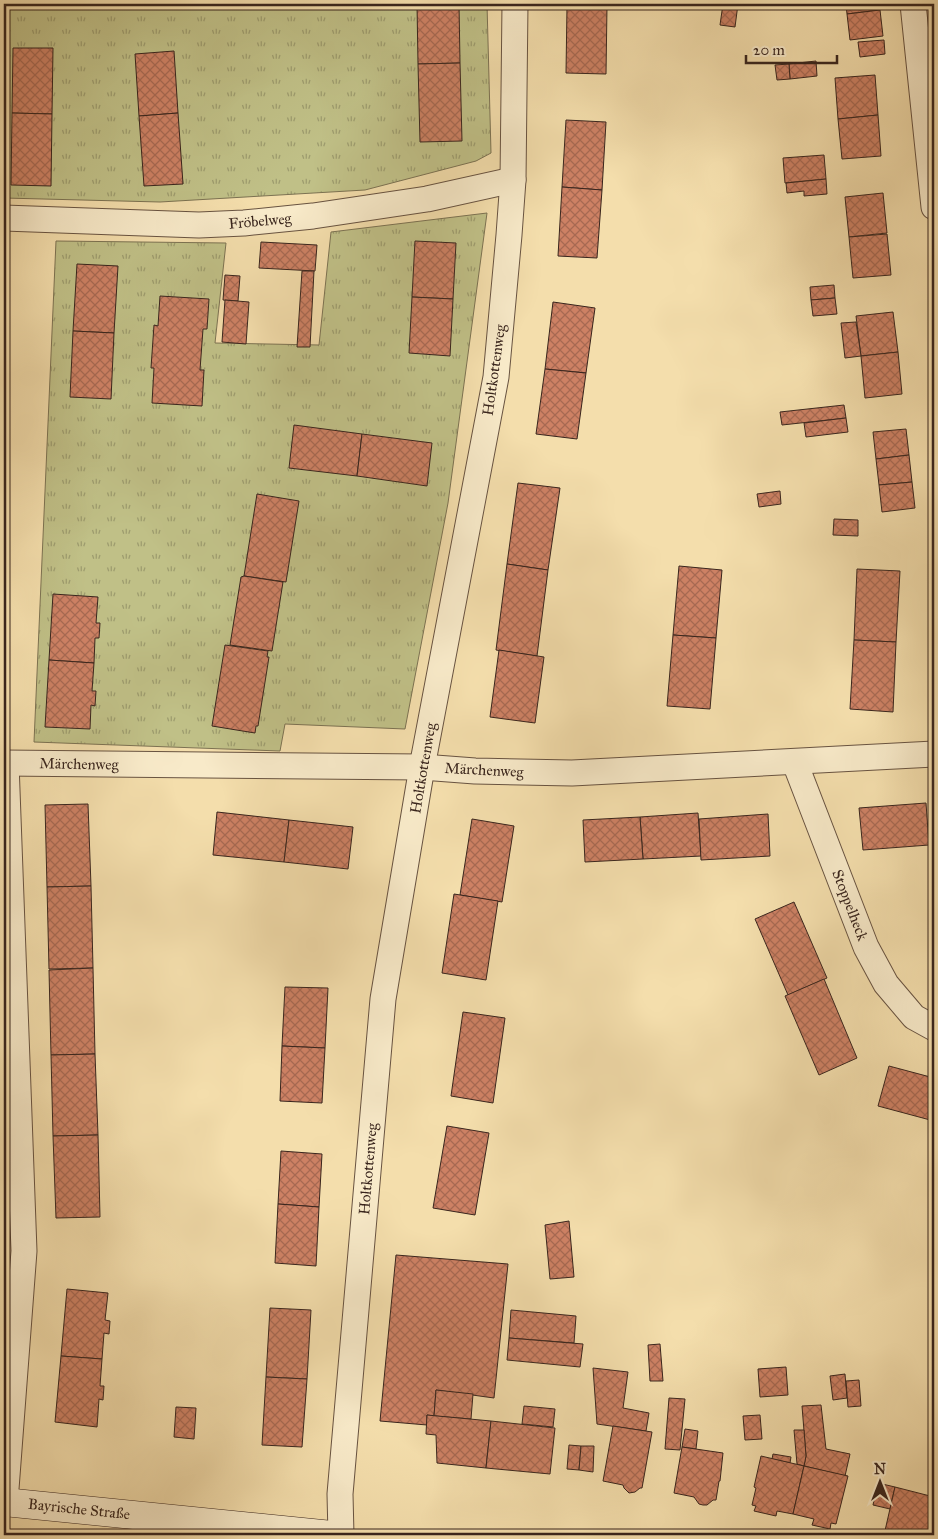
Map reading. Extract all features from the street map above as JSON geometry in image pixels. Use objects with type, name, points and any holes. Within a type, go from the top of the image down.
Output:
[{"type":"street","name":"Holtkottenweg","points":[[342,1535],[340,1494],[383,999],[422,767],[496,377],[513,180],[515,4]]},
{"type":"street","points":[[913,4],[934,207]]},
{"type":"street","name":"Fröbelweg","points":[[4,218],[199,225],[244,222],[313,216],[417,200],[513,180]]},
{"type":"street","name":"Märchenweg","points":[[5,763],[422,767],[475,771],[572,773],[934,754]]},
{"type":"street","name":"Stoppelheck","points":[[795,762],[866,947],[886,984],[914,1016],[934,1028]]},
{"type":"street","points":[[4,1502],[24,1251],[5,763]]},
{"type":"street","name":"Bayrische Straße","points":[[4,1502],[332,1535]]},
{"type":"green space","points":[[4,4],[487,4],[491,153],[476,161],[365,190],[160,202],[4,198]]},
{"type":"green space","points":[[487,213],[448,503],[405,729],[285,724],[280,751],[34,742],[56,241],[226,243],[215,343],[319,345],[331,232]]},
{"type":"building","points":[[417,4],[459,4],[460,63],[418,64]]},
{"type":"building","points":[[567,4],[607,4],[607,6],[567,6]]},
{"type":"building","points":[[723,4],[738,4],[735,27],[720,25]]},
{"type":"building","points":[[846,4],[879,4],[880,10],[847,14]]},
{"type":"building","points":[[567,6],[607,6],[606,74],[566,73]]},
{"type":"building","points":[[880,10],[883,36],[850,40],[847,14]]},
{"type":"building","points":[[884,40],[885,54],[860,57],[858,42]]},
{"type":"building","points":[[13,48],[53,48],[52,114],[12,113]]},
{"type":"building","points":[[174,51],[178,113],[139,116],[135,54]]},
{"type":"building","points":[[816,61],[817,76],[790,79],[789,64]]},
{"type":"building","points":[[460,63],[462,141],[420,142],[418,64]]},
{"type":"building","points":[[789,64],[790,79],[777,80],[775,65]]},
{"type":"building","points":[[875,75],[878,115],[838,119],[835,78]]},
{"type":"building","points":[[12,113],[52,114],[51,186],[11,185]]},
{"type":"building","points":[[178,113],[183,184],[144,186],[139,116]]},
{"type":"building","points":[[878,115],[881,156],[842,159],[838,119]]},
{"type":"building","points":[[566,120],[606,122],[602,190],[562,187]]},
{"type":"building","points":[[824,155],[826,179],[785,183],[783,158]]},
{"type":"building","points":[[826,179],[827,194],[804,196],[804,191],[787,193],[786,183]]},
{"type":"building","points":[[562,187],[602,190],[597,258],[558,256]]},
{"type":"building","points":[[883,193],[887,233],[849,237],[845,197]]},
{"type":"building","points":[[887,234],[891,275],[853,278],[849,237]]},
{"type":"building","points":[[415,241],[456,243],[453,299],[412,297]]},
{"type":"building","points":[[261,242],[317,245],[315,271],[259,268]]},
{"type":"building","points":[[77,264],[118,266],[114,333],[73,331]]},
{"type":"building","points":[[302,271],[314,271],[310,347],[297,347]]},
{"type":"building","points":[[225,275],[240,276],[238,301],[223,300]]},
{"type":"building","points":[[834,285],[835,298],[811,300],[810,287]]},
{"type":"building","points":[[160,296],[209,299],[207,329],[203,329],[200,370],[204,370],[202,406],[152,403],[154,368],[151,368],[154,325],[158,326]]},
{"type":"building","points":[[412,297],[453,299],[450,356],[409,353]]},
{"type":"building","points":[[835,298],[837,314],[813,316],[811,300]]},
{"type":"building","points":[[225,300],[249,302],[246,344],[222,342]]},
{"type":"building","points":[[553,302],[595,308],[586,373],[545,369]]},
{"type":"building","points":[[893,312],[898,352],[861,356],[856,316]]},
{"type":"building","points":[[856,322],[861,356],[845,358],[841,323]]},
{"type":"building","points":[[73,331],[114,333],[111,399],[70,397]]},
{"type":"building","points":[[898,352],[902,394],[865,398],[861,356]]},
{"type":"building","points":[[545,369],[586,373],[577,439],[536,434]]},
{"type":"building","points":[[844,405],[846,418],[782,425],[780,412]]},
{"type":"building","points":[[846,418],[848,432],[806,437],[804,423]]},
{"type":"building","points":[[294,425],[362,434],[357,476],[289,468]]},
{"type":"building","points":[[906,429],[909,455],[876,459],[873,432]]},
{"type":"building","points":[[362,434],[432,443],[427,486],[357,476]]},
{"type":"building","points":[[909,455],[912,482],[879,485],[876,459]]},
{"type":"building","points":[[912,482],[915,508],[882,512],[879,485]]},
{"type":"building","points":[[518,483],[560,488],[548,570],[507,564]]},
{"type":"building","points":[[780,491],[781,504],[759,507],[757,494]]},
{"type":"building","points":[[257,494],[299,501],[286,582],[244,576]]},
{"type":"building","points":[[834,519],[858,520],[858,536],[833,535]]},
{"type":"building","points":[[507,564],[548,570],[537,656],[496,650]]},
{"type":"building","points":[[679,566],[722,570],[716,638],[673,635]]},
{"type":"building","points":[[857,569],[900,571],[896,642],[854,640]]},
{"type":"building","points":[[241,577],[283,582],[272,651],[230,645]]},
{"type":"building","points":[[53,594],[98,597],[96,623],[100,623],[99,638],[95,638],[94,663],[49,660]]},
{"type":"building","points":[[673,635],[716,638],[710,709],[667,706]]},
{"type":"building","points":[[854,640],[896,642],[893,712],[850,709]]},
{"type":"building","points":[[225,645],[268,651],[267,657],[269,657],[258,726],[256,726],[255,733],[212,726]]},
{"type":"building","points":[[499,650],[544,657],[535,723],[490,717]]},
{"type":"building","points":[[49,660],[94,663],[92,691],[96,691],[95,706],[91,705],[90,729],[45,727]]},
{"type":"building","points":[[934,802],[934,844],[932,845],[929,803]]},
{"type":"building","points":[[926,803],[929,845],[863,850],[859,808]]},
{"type":"building","points":[[88,804],[91,886],[47,887],[45,805]]},
{"type":"building","points":[[217,812],[289,820],[284,862],[213,855]]},
{"type":"building","points":[[698,813],[701,856],[643,859],[640,817]]},
{"type":"building","points":[[768,814],[770,856],[701,860],[699,819]]},
{"type":"building","points":[[640,817],[643,859],[585,862],[583,820]]},
{"type":"building","points":[[472,819],[514,826],[502,902],[460,895]]},
{"type":"building","points":[[289,820],[353,827],[348,869],[284,862]]},
{"type":"building","points":[[91,886],[93,968],[49,969],[47,887]]},
{"type":"building","points":[[454,894],[498,901],[486,980],[442,973]]},
{"type":"building","points":[[794,902],[827,978],[788,995],[755,919]]},
{"type":"building","points":[[93,968],[95,1054],[51,1055],[49,970]]},
{"type":"building","points":[[824,979],[857,1058],[819,1075],[785,996]]},
{"type":"building","points":[[285,987],[328,988],[325,1048],[282,1046]]},
{"type":"building","points":[[463,1012],[505,1018],[493,1103],[451,1096]]},
{"type":"building","points":[[282,1046],[325,1048],[322,1103],[280,1101]]},
{"type":"building","points":[[95,1054],[98,1135],[53,1136],[51,1055]]},
{"type":"building","points":[[889,1066],[934,1078],[934,1121],[878,1106]]},
{"type":"building","points":[[447,1126],[489,1133],[475,1215],[433,1208]]},
{"type":"building","points":[[98,1135],[100,1217],[56,1218],[53,1136]]},
{"type":"building","points":[[281,1151],[322,1154],[319,1207],[278,1204]]},
{"type":"building","points":[[278,1204],[319,1207],[316,1266],[275,1263]]},
{"type":"building","points":[[569,1221],[574,1277],[550,1279],[545,1225]]},
{"type":"building","points":[[396,1255],[508,1264],[494,1398],[436,1390],[434,1416],[427,1415],[427,1425],[380,1421]]},
{"type":"building","points":[[67,1289],[108,1293],[105,1320],[110,1321],[109,1334],[104,1333],[102,1359],[61,1356]]},
{"type":"building","points":[[270,1308],[311,1310],[307,1379],[266,1377]]},
{"type":"building","points":[[511,1310],[576,1316],[574,1343],[509,1338]]},
{"type":"building","points":[[509,1338],[583,1344],[580,1367],[507,1360]]},
{"type":"building","points":[[660,1344],[663,1381],[650,1381],[648,1345]]},
{"type":"building","points":[[61,1356],[102,1359],[100,1386],[104,1386],[103,1400],[99,1399],[97,1427],[55,1422]]},
{"type":"building","points":[[786,1367],[788,1395],[760,1397],[758,1369]]},
{"type":"building","points":[[593,1368],[628,1372],[623,1408],[649,1413],[646,1431],[597,1424]]},
{"type":"building","points":[[845,1374],[847,1398],[833,1400],[830,1376]]},
{"type":"building","points":[[266,1377],[307,1379],[302,1447],[262,1445]]},
{"type":"building","points":[[859,1380],[861,1406],[848,1407],[846,1381]]},
{"type":"building","points":[[436,1390],[473,1394],[471,1419],[434,1416]]},
{"type":"building","points":[[669,1398],[685,1399],[680,1450],[665,1449]]},
{"type":"building","points":[[821,1405],[826,1449],[850,1454],[845,1476],[804,1466],[806,1456],[802,1406]]},
{"type":"building","points":[[524,1406],[555,1409],[553,1427],[522,1424]]},
{"type":"building","points":[[176,1407],[196,1408],[194,1439],[174,1437]]},
{"type":"building","points":[[427,1415],[491,1421],[486,1468],[437,1463],[436,1435],[426,1434]]},
{"type":"building","points":[[760,1415],[762,1439],[745,1440],[743,1416]]},
{"type":"building","points":[[491,1421],[555,1428],[550,1474],[486,1468]]},
{"type":"building","points":[[613,1426],[652,1432],[642,1488],[635,1492],[629,1493],[623,1485],[603,1481]]},
{"type":"building","points":[[685,1429],[698,1431],[696,1449],[682,1447]]},
{"type":"building","points":[[794,1430],[804,1430],[806,1456],[804,1466],[797,1464]]},
{"type":"building","points":[[569,1445],[581,1446],[579,1470],[567,1469]]},
{"type":"building","points":[[581,1446],[594,1446],[593,1472],[579,1470]]},
{"type":"building","points":[[682,1447],[723,1453],[716,1500],[707,1505],[699,1504],[694,1497],[674,1493]]},
{"type":"building","points":[[773,1454],[791,1457],[790,1463],[772,1459]]},
{"type":"building","points":[[761,1456],[804,1466],[793,1514],[777,1511],[776,1516],[754,1511],[756,1506],[752,1505],[756,1488],[754,1487]]},
{"type":"building","points":[[804,1466],[848,1476],[836,1524],[831,1523],[830,1529],[812,1525],[814,1519],[793,1514]]},
{"type":"building","points":[[878,1483],[895,1487],[890,1509],[873,1505]]},
{"type":"building","points":[[895,1487],[934,1497],[933,1533],[929,1532],[928,1535],[884,1535]]}]
